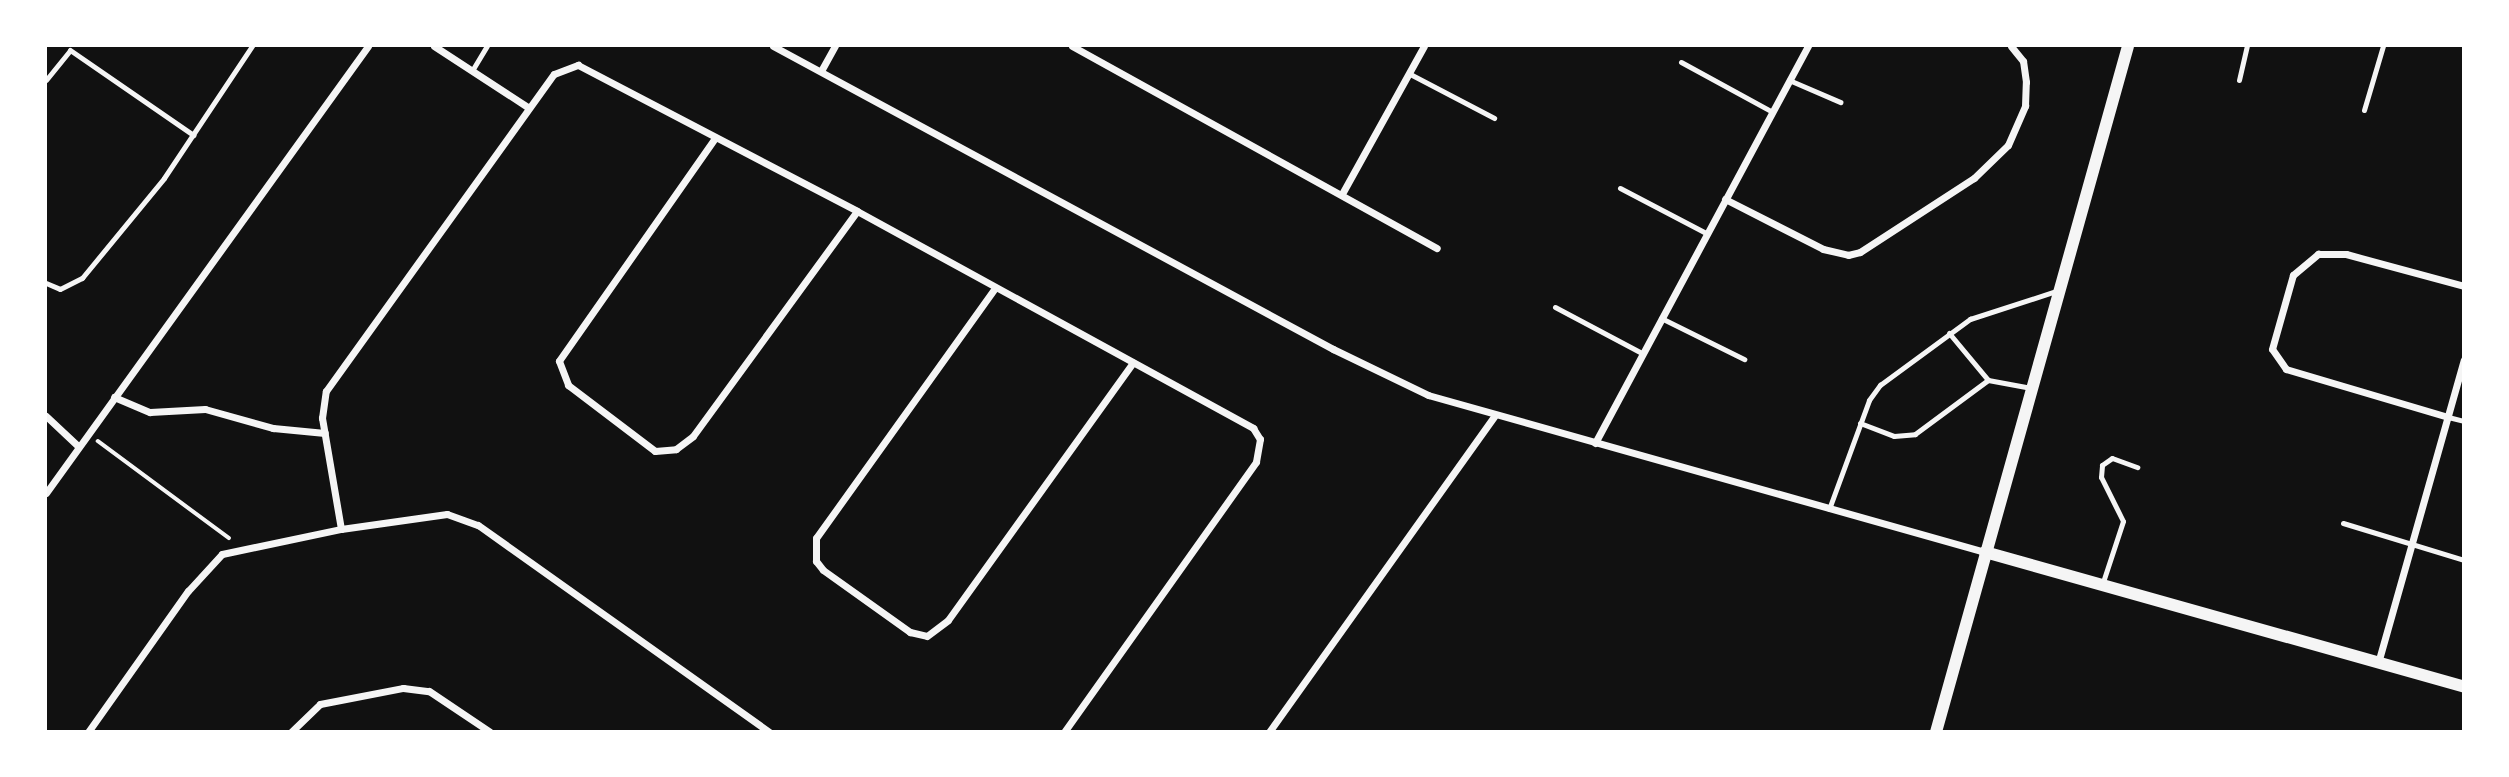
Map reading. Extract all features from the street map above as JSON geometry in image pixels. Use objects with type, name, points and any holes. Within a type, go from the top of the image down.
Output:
[{"type":"street","points":[[46,493],[368,46]]},
{"type":"street","points":[[434,46],[473,69],[528,108]]},
{"type":"street","points":[[773,46],[1384,376],[1494,416],[2463,688]]},
{"type":"street","points":[[821,71],[835,46]]},
{"type":"street","points":[[1072,46],[1343,192],[1437,248]]},
{"type":"street","points":[[1343,192],[1424,46]]},
{"type":"street","points":[[1595,443],[1640,352],[1808,46]]},
{"type":"street","points":[[1725,199],[1823,249],[1848,255],[1860,252],[1975,178],[2008,145],[2025,106],[2026,82],[2023,61],[2011,46]]},
{"type":"street","points":[[1936,732],[2128,46]]},
{"type":"street","points":[[341,529],[322,404],[333,379],[554,74],[578,65],[858,211],[1133,363],[1241,418],[1260,439],[1260,453],[1064,732]]},
{"type":"street","points":[[715,138],[559,361],[568,385],[655,451],[669,452],[693,436],[858,211]]},
{"type":"street","points":[[2448,417],[2287,369],[2272,349],[2293,275],[2318,254],[2346,254],[2463,286]]},
{"type":"street","points":[[995,288],[816,538],[816,561],[822,570],[910,632],[928,636],[948,620],[1133,363]]},
{"type":"street","points":[[2378,664],[2463,360]]},
{"type":"street","points":[[114,397],[150,412],[205,409],[273,428],[325,433]]},
{"type":"street","points":[[46,416],[78,446]]},
{"type":"street","points":[[1269,732],[1494,416]]},
{"type":"street","points":[[88,732],[205,569],[222,554],[341,529],[447,514],[462,516],[769,732]]},
{"type":"street","points":[[291,732],[320,704],[403,688],[429,691],[486,730]]},
{"type":"lane","points":[[46,283],[60,289],[82,278],[164,178],[252,46]]},
{"type":"lane","points":[[473,69],[487,46]]},
{"type":"lane","points":[[2239,80],[2247,46]]},
{"type":"lane","points":[[2364,110],[2383,46]]},
{"type":"lane","points":[[46,80],[73,48],[193,135]]},
{"type":"lane","points":[[1681,62],[1771,111]]},
{"type":"lane","points":[[1410,74],[1494,118]]},
{"type":"lane","points":[[1790,80],[1840,102]]},
{"type":"lane","points":[[1620,188],[1706,233]]},
{"type":"lane","points":[[1829,509],[1860,423],[1880,385],[1970,319],[2059,290]]},
{"type":"lane","points":[[1555,307],[1640,352]]},
{"type":"lane","points":[[1661,318],[1744,359]]},
{"type":"lane","points":[[1949,333],[1988,380],[2031,388]]},
{"type":"lane","points":[[1860,423],[1894,436],[1915,434],[1988,380]]},
{"type":"lane","points":[[2448,417],[2463,421]]},
{"type":"lane","points":[[2102,585],[2123,521],[2101,477],[2102,465],[2112,458],[2137,467]]},
{"type":"lane","points":[[2343,523],[2463,560]]},
{"type":"path","points":[[88,433],[242,548]]}]
